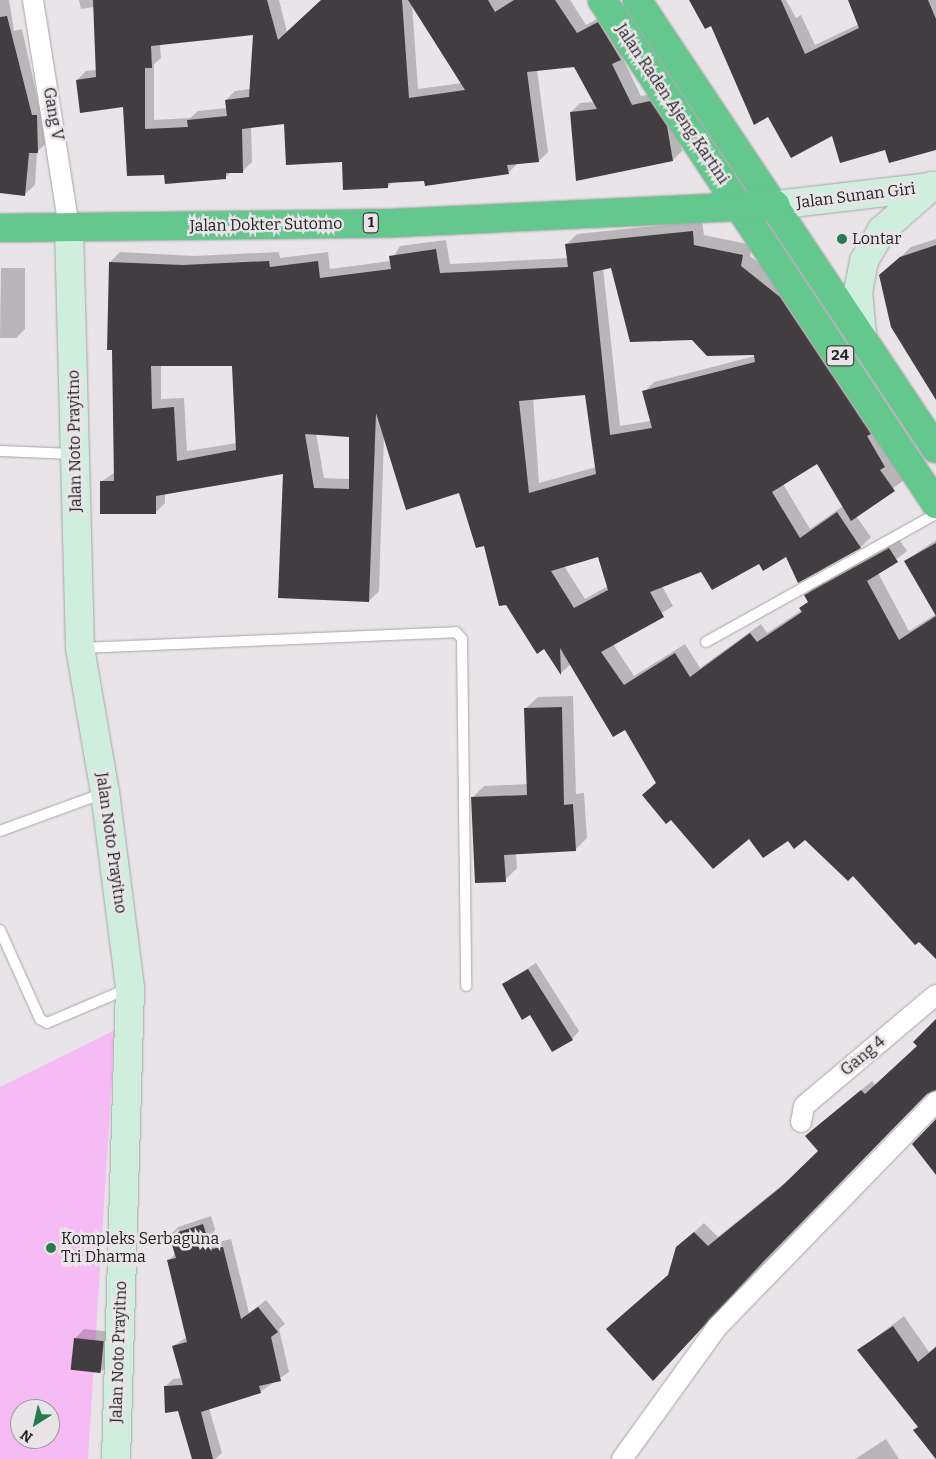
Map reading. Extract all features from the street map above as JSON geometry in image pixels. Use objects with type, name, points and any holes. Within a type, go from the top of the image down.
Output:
[{"type":"highway","name":"Jalan Raden Ajeng Kartini","points":[[602,0],[742,208]]},
{"type":"highway","name":"Jalan Raden Ajeng Kartini","points":[[637,0],[776,205]]},
{"type":"highway","name":"1","points":[[742,208],[776,205]]},
{"type":"highway","name":"24","points":[[776,205],[936,449]]},
{"type":"highway","name":"Jalan Dokter Sutomo","points":[[0,228],[394,223],[742,208]]},
{"type":"highway","name":"24","points":[[742,208],[936,504]]},
{"type":"street","name":"Gang V","points":[[33,0],[69,228]]},
{"type":"street","name":"Jalan Sunan Giri","points":[[776,205],[934,186]]},
{"type":"street","points":[[862,334],[858,292],[864,261],[882,230],[934,186]]},
{"type":"street","name":"Jalan Noto Prayitno","points":[[69,228],[80,648],[105,792],[130,988],[116,1459]]},
{"type":"street","name":"Gang 4","points":[[801,1122],[804,1106],[936,995]]},
{"type":"street","points":[[622,1459],[718,1326],[936,1102]]},
{"type":"lane","points":[[0,451],[75,454]]},
{"type":"lane","points":[[706,642],[936,514]]},
{"type":"lane","points":[[80,648],[456,632],[462,639],[466,986]]},
{"type":"lane","points":[[0,831],[105,792]]},
{"type":"lane","points":[[0,930],[40,1019],[47,1023],[130,988]]},
{"type":"shaded area","name":"Kompleks Serbaguna Tri Dharma","points":[[115,1030],[88,1459],[0,1459],[0,1087]]},
{"type":"building","points":[[93,0],[267,0],[278,40],[321,0],[402,0],[409,98],[465,90],[408,0],[488,0],[495,12],[514,0],[555,0],[577,33],[598,22],[621,60],[612,64],[632,105],[650,101],[667,126],[673,161],[576,181],[570,112],[597,109],[574,67],[527,72],[539,162],[507,165],[509,174],[425,186],[424,181],[388,183],[388,188],[343,190],[342,162],[286,165],[284,124],[242,129],[243,173],[226,173],[226,179],[165,184],[164,175],[127,176],[123,107],[80,113],[76,80],[96,77]],"holes":[[[253,35],[249,97],[225,100],[227,116],[187,120],[188,127],[145,129],[145,68],[152,68],[151,46]]]},
{"type":"building","points":[[689,0],[781,0],[805,54],[859,28],[848,0],[928,0],[936,19],[936,150],[889,163],[885,150],[840,163],[832,136],[791,158],[768,117],[754,125],[711,26],[705,29]]},
{"type":"building","points":[[7,16],[32,115],[37,115],[38,153],[29,153],[25,196],[0,193],[0,17]]},
{"type":"building","points":[[693,231],[694,245],[743,255],[741,266],[780,297],[871,434],[867,436],[885,467],[880,470],[895,491],[851,521],[817,464],[772,492],[800,538],[837,512],[861,548],[798,583],[786,557],[763,571],[759,564],[712,590],[701,572],[650,592],[664,617],[601,652],[624,685],[675,653],[690,677],[750,633],[757,642],[802,612],[799,608],[808,602],[804,595],[889,548],[898,562],[867,581],[899,640],[936,616],[936,959],[919,942],[915,945],[853,876],[848,881],[805,840],[794,849],[788,841],[763,858],[749,839],[713,869],[671,820],[666,824],[642,795],[656,783],[625,730],[613,737],[560,648],[561,675],[544,649],[537,654],[506,605],[499,606],[484,546],[476,548],[459,493],[406,510],[376,413],[369,602],[278,598],[283,474],[156,496],[156,514],[100,514],[100,481],[114,481],[112,350],[107,350],[109,262],[183,265],[269,261],[270,267],[318,261],[320,278],[391,269],[389,256],[436,249],[440,273],[568,267],[565,244]],"holes":[[[611,268],[630,342],[692,340],[707,356],[754,355],[755,362],[642,391],[652,428],[610,435],[593,272]],[[151,366],[232,366],[236,450],[177,461],[174,407],[152,409]],[[585,395],[596,474],[529,493],[519,401]],[[305,434],[349,437],[349,489],[314,488]],[[598,557],[608,590],[574,608],[551,571]]]},
{"type":"building","points":[[936,245],[936,400],[891,327],[879,275],[900,257]]},
{"type":"building","points":[[936,543],[936,616],[904,561]]},
{"type":"building","points":[[562,707],[564,805],[573,804],[576,851],[504,855],[506,882],[475,883],[471,797],[527,795],[524,708]]},
{"type":"building","points":[[528,969],[573,1040],[552,1052],[530,1015],[522,1020],[502,984]]},
{"type":"building","points":[[936,1019],[936,1090],[927,1094],[762,1263],[653,1381],[606,1329],[668,1275],[676,1247],[694,1232],[708,1246],[781,1187],[818,1151],[805,1136],[861,1090],[865,1094],[917,1046],[913,1042]]},
{"type":"building","points":[[936,1119],[936,1175],[912,1144]]},
{"type":"building","points":[[203,1224],[211,1249],[223,1247],[241,1319],[258,1307],[278,1332],[271,1337],[281,1381],[259,1386],[261,1393],[201,1412],[213,1459],[192,1459],[178,1411],[165,1413],[164,1386],[183,1385],[172,1346],[187,1342],[167,1260],[176,1258],[169,1235]]},
{"type":"building","points":[[893,1326],[918,1362],[936,1347],[936,1459],[913,1430],[918,1427],[857,1350]]},
{"type":"building","points":[[74,1338],[104,1341],[100,1373],[71,1370]]},
{"type":"place","name":"Lontar","points":[[842,239]]},
{"type":"place","name":"Kompleks Serbaguna Tri Dharma","points":[[51,1248]]}]
